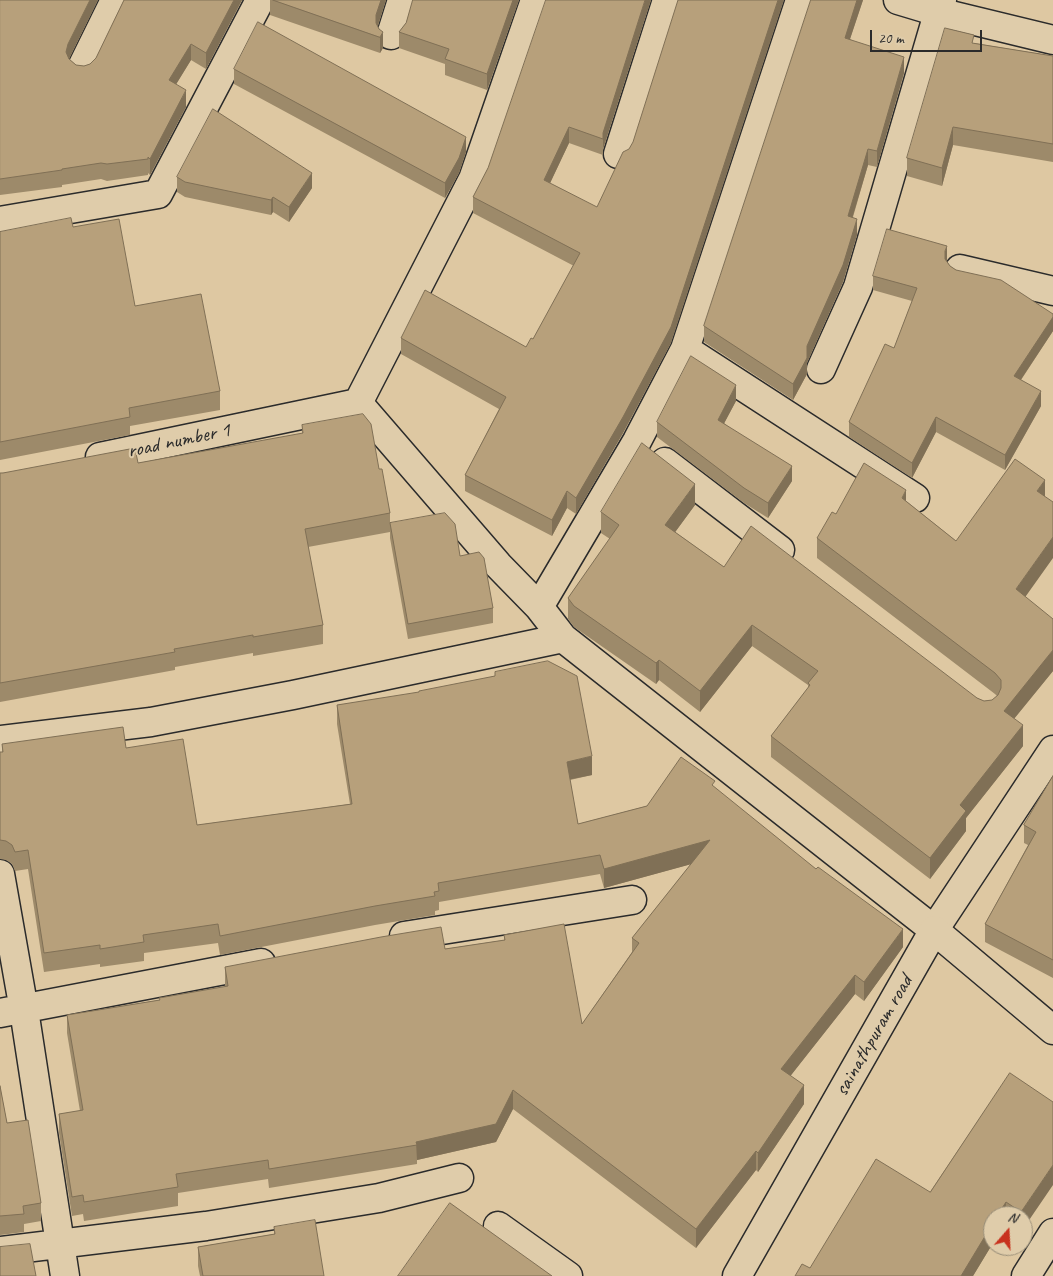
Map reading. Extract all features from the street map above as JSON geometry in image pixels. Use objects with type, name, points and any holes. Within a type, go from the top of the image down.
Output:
[{"type":"street","points":[[82,67],[114,0]]},
{"type":"street","points":[[0,221],[158,194],[260,0]]},
{"type":"street","points":[[391,35],[402,0]]},
{"type":"street","points":[[535,0],[473,179],[358,403],[498,565],[539,607],[564,638],[934,930],[1053,1030]]},
{"type":"street","points":[[618,154],[667,0]]},
{"type":"street","points":[[539,607],[637,441],[685,349],[800,0]]},
{"type":"street","points":[[898,0],[940,6],[1053,40]]},
{"type":"street","points":[[821,369],[858,287],[940,6]]},
{"type":"street","points":[[960,269],[1053,290]]},
{"type":"street","points":[[685,349],[916,498]]},
{"type":"street","name":"road number 1","points":[[76,461],[358,403]]},
{"type":"street","points":[[637,441],[804,568]]},
{"type":"street","points":[[0,740],[151,722],[293,695],[564,638]]},
{"type":"street","name":"sainathpuram road","points":[[737,1276],[934,930],[1053,750]]},
{"type":"street","points":[[0,874],[12,1012],[65,1276]]},
{"type":"street","points":[[378,940],[632,900]]},
{"type":"street","points":[[12,1012],[282,959]]},
{"type":"street","points":[[0,1250],[206,1226],[379,1198],[459,1178]]},
{"type":"street","points":[[498,1226],[568,1276]]},
{"type":"street","points":[[1026,1276],[1053,1233]]},
{"type":"building","points":[[0,0],[90,0],[68,44],[66,52],[69,59],[76,65],[84,66],[90,64],[96,58],[124,0],[234,0],[206,53],[191,44],[169,80],[186,90],[150,159],[148,157],[148,159],[107,164],[101,163],[0,179]]},
{"type":"building","points":[[273,0],[381,0],[376,15],[376,23],[383,32],[380,37]]},
{"type":"building","points":[[413,0],[513,0],[487,74],[445,59],[449,49],[399,32],[406,23]]},
{"type":"building","points":[[546,0],[645,0],[603,133],[603,139],[569,127],[544,180],[597,207],[623,152],[629,149],[633,142],[678,0],[778,0],[671,327],[623,417],[576,498],[567,491],[552,520],[465,475],[506,397],[401,338],[425,290],[526,347],[531,338],[533,339],[580,253],[473,197],[488,168]]},
{"type":"building","points":[[811,0],[857,0],[845,38],[904,57],[877,151],[868,149],[848,216],[857,219],[843,265],[807,346],[807,358],[793,384],[704,326]]},
{"type":"building","points":[[258,22],[466,137],[459,158],[445,183],[234,69]]},
{"type":"building","points":[[945,28],[974,35],[972,43],[1053,56],[1053,144],[953,127],[942,168],[907,158]]},
{"type":"building","points":[[213,109],[312,173],[289,207],[273,197],[271,200],[185,182],[177,177]]},
{"type":"building","points":[[71,218],[73,227],[119,219],[135,306],[201,294],[220,391],[129,408],[130,417],[0,442],[0,232]]},
{"type":"building","points":[[887,229],[947,246],[945,259],[956,270],[1001,280],[1053,314],[1053,317],[1014,376],[1041,391],[1005,455],[936,417],[912,463],[849,422],[885,344],[894,348],[917,288],[873,276]]},
{"type":"building","points":[[691,356],[736,385],[718,420],[792,466],[768,503],[744,488],[657,422]]},
{"type":"building","points":[[363,414],[371,424],[379,469],[382,469],[390,513],[305,529],[323,625],[174,649],[175,652],[0,683],[0,473],[135,448],[138,463],[303,433],[302,425]]},
{"type":"building","points":[[642,443],[695,484],[665,525],[724,567],[751,526],[977,698],[984,701],[992,700],[998,695],[1001,688],[1001,680],[995,673],[817,538],[832,512],[836,514],[864,463],[906,490],[902,498],[956,541],[1015,459],[1045,480],[1037,491],[1053,502],[1053,537],[1016,589],[1053,619],[1053,650],[1004,711],[1023,725],[960,805],[966,811],[930,858],[771,736],[810,685],[808,683],[818,671],[752,625],[700,691],[659,660],[656,663],[574,606],[568,598],[619,525],[601,512]]},
{"type":"building","points":[[445,513],[455,524],[460,556],[479,552],[484,558],[493,608],[408,624],[390,523]]},
{"type":"building","points":[[548,661],[577,676],[592,756],[567,762],[578,824],[647,806],[681,757],[715,781],[712,785],[816,869],[818,867],[903,929],[864,982],[855,975],[781,1069],[804,1085],[758,1153],[756,1151],[696,1229],[513,1090],[496,1124],[416,1142],[417,1145],[269,1169],[268,1160],[176,1174],[178,1187],[84,1202],[83,1195],[72,1197],[59,1114],[83,1110],[67,1015],[160,1000],[159,998],[228,986],[225,967],[381,937],[441,927],[445,949],[505,940],[504,935],[564,924],[582,1024],[639,943],[632,938],[710,840],[604,869],[600,855],[438,883],[439,891],[434,892],[435,896],[220,936],[218,924],[143,935],[144,942],[100,949],[100,945],[44,953],[28,850],[15,852],[12,845],[0,840],[0,752],[3,752],[2,744],[123,727],[126,748],[183,739],[197,825],[352,804],[337,705],[419,692],[495,676],[495,672]]},
{"type":"building","points":[[1053,776],[1053,960],[985,924],[1036,832],[1024,825]]},
{"type":"building","points":[[1010,1073],[1053,1102],[1053,1165],[1025,1206],[1012,1206],[1006,1202],[1003,1206],[983,1206],[983,1240],[961,1276],[795,1276],[802,1264],[810,1268],[876,1159],[930,1192]]},
{"type":"building","points":[[0,1086],[7,1123],[28,1120],[41,1203],[23,1206],[24,1214],[0,1216]]},
{"type":"building","points":[[450,1203],[552,1276],[398,1276]]},
{"type":"building","points":[[315,1220],[324,1276],[203,1276],[198,1247],[275,1234],[274,1227]]},
{"type":"building","points":[[30,1244],[36,1276],[0,1276],[0,1247]]}]
